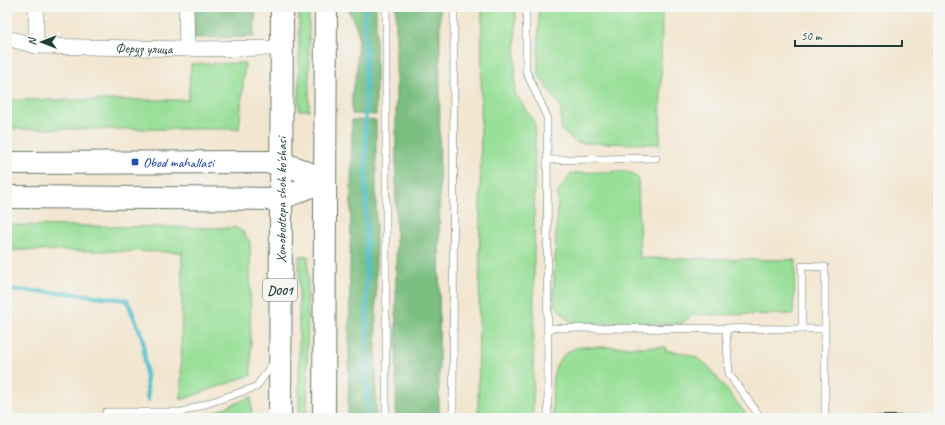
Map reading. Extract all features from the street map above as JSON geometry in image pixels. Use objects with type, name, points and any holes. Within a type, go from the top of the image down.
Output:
[{"type":"main road","name":"Xonobodtepa shoh ko'chasi","points":[[280,418],[280,162],[282,7]]},
{"type":"main road","points":[[324,418],[326,7]]},
{"type":"main road","points":[[7,163],[280,162],[325,180]]},
{"type":"main road","points":[[7,197],[280,199],[325,180]]},
{"type":"street","points":[[36,7],[36,46]]},
{"type":"street","points":[[186,7],[187,49]]},
{"type":"street","name":"Феруз улица","points":[[7,38],[36,46],[187,49],[281,48]]},
{"type":"lane","points":[[386,7],[386,418]]},
{"type":"lane","points":[[453,418],[454,7]]},
{"type":"lane","points":[[526,7],[526,71],[547,118],[548,418]]},
{"type":"lane","points":[[547,160],[656,158]]},
{"type":"lane","points":[[802,329],[802,266],[825,267],[825,418]]},
{"type":"lane","points":[[548,328],[824,329]]},
{"type":"lane","points":[[726,329],[729,374],[761,418]]},
{"type":"lane","points":[[105,418],[106,412],[182,415],[256,386],[280,354]]},
{"type":"green space","points":[[194,7],[256,7],[254,37],[194,38]]},
{"type":"green space","points":[[299,7],[309,7],[309,110],[299,110]]},
{"type":"green space","points":[[347,7],[376,7],[376,115],[352,114],[352,92],[357,72],[358,31]]},
{"type":"green space","points":[[396,7],[440,7],[439,418],[396,418]]},
{"type":"green space","points":[[482,7],[516,7],[515,93],[535,124],[533,418],[478,418]]},
{"type":"green space","points":[[539,7],[662,7],[660,144],[577,143],[561,130],[561,107],[538,75]]},
{"type":"green space","points":[[245,63],[239,129],[7,129],[7,100],[188,100],[191,64]]},
{"type":"green space","points":[[352,120],[376,120],[376,418],[348,418]]},
{"type":"green space","points":[[628,171],[638,178],[640,258],[796,260],[793,314],[693,315],[681,324],[571,323],[553,303],[558,192],[572,173]]},
{"type":"green space","points":[[7,225],[236,228],[243,232],[250,242],[251,375],[181,400],[182,252],[7,250]]},
{"type":"green space","points":[[299,256],[308,256],[307,418],[299,418]]},
{"type":"green space","points":[[579,347],[666,347],[666,351],[693,356],[707,365],[749,418],[553,418],[552,386],[556,366],[561,358],[568,352]]},
{"type":"green space","points":[[251,397],[252,418],[199,418]]},
{"type":"waterway","points":[[365,7],[367,418]]},
{"type":"waterway","points":[[7,290],[68,293],[127,300],[143,339],[148,400]]},
{"type":"railway","points":[[850,417],[938,416]]},
{"type":"place","name":"Obod mahallasi","points":[[135,162]]}]
